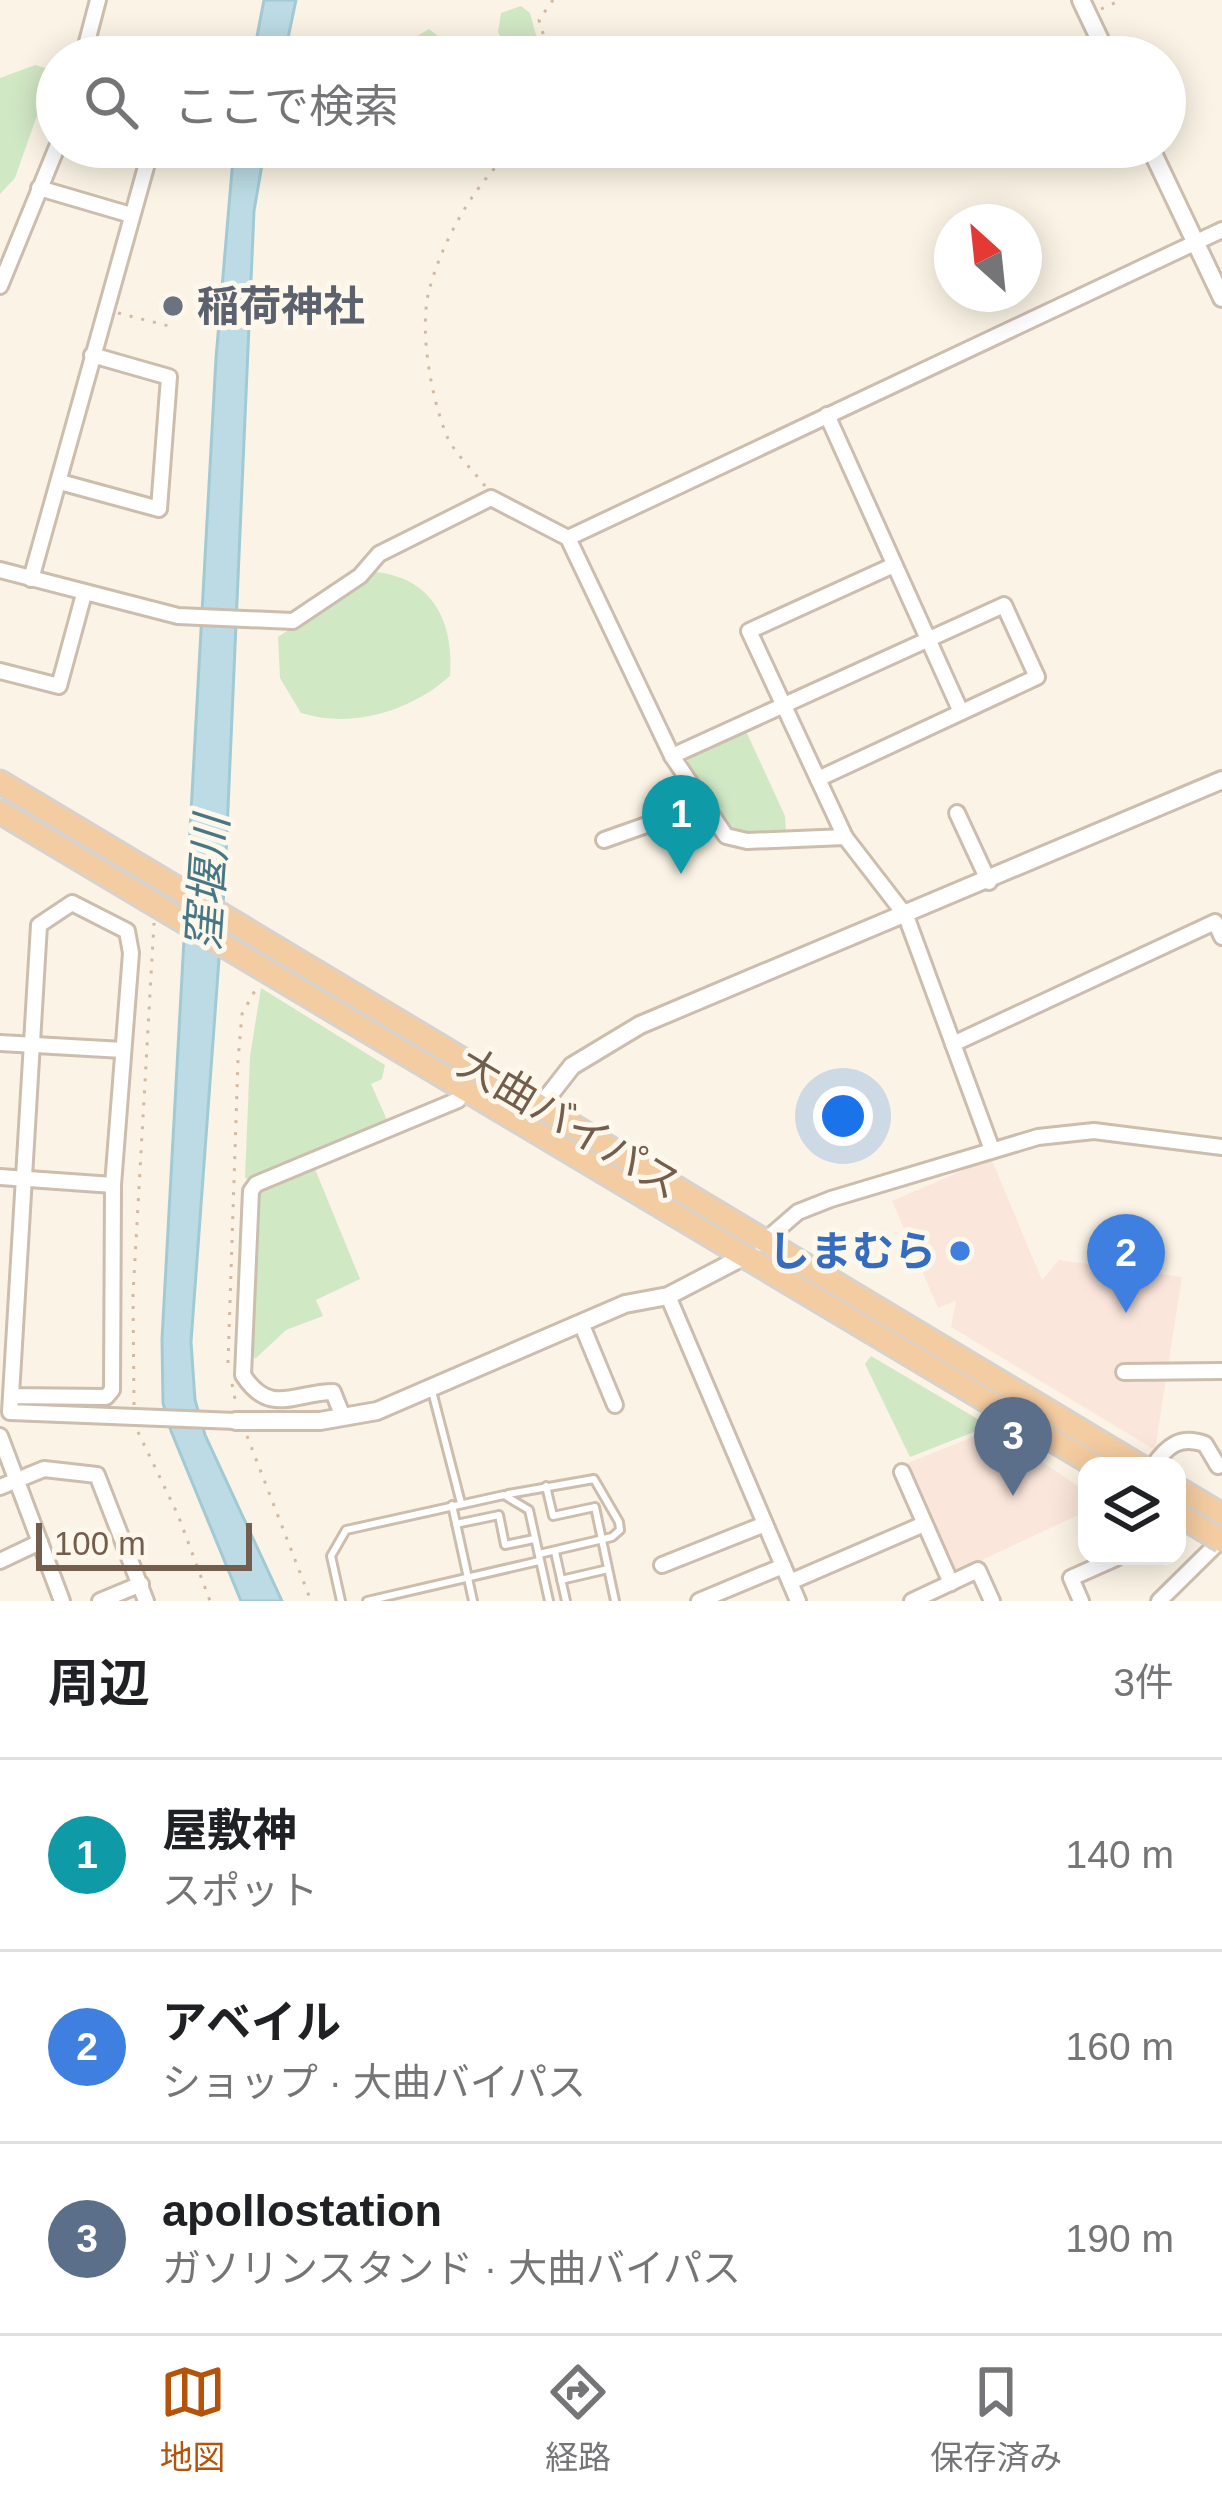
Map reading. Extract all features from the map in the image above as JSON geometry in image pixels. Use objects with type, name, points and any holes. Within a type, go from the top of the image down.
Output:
[{"type":"highway","name":"大曲バイパス","points":[[0,782],[543,1103],[1125,1457]]},
{"type":"highway","name":"大曲バイパス","points":[[0,812],[261,974],[1081,1457]]},
{"type":"highway","points":[[1186,1505],[1222,1515]]},
{"type":"highway","points":[[1186,1507],[1222,1540]]},
{"type":"street","points":[[89,36],[98,0]]},
{"type":"street","points":[[1084,8],[1098,36]]},
{"type":"street","points":[[0,286],[48,168]]},
{"type":"street","points":[[32,579],[145,168]]},
{"type":"street","points":[[1160,168],[1222,298]]},
{"type":"street","points":[[39,188],[131,215]]},
{"type":"street","points":[[568,538],[1222,230]]},
{"type":"street","points":[[60,482],[159,509],[169,377],[92,355]]},
{"type":"street","points":[[827,415],[962,712]]},
{"type":"street","points":[[0,570],[178,616],[271,622],[307,615],[360,576],[379,554],[491,498],[568,538],[672,756],[726,836],[747,842],[845,837]]},
{"type":"street","points":[[893,565],[749,631],[845,837],[906,916],[991,1147]]},
{"type":"street","points":[[0,671],[59,686],[84,593]]},
{"type":"street","points":[[672,756],[1004,605],[1036,677],[818,778]]},
{"type":"street","points":[[543,1103],[572,1066],[611,1040],[1222,780]]},
{"type":"street","points":[[604,840],[703,805]]},
{"type":"street","points":[[957,812],[989,882]]},
{"type":"street","points":[[72,903],[127,931],[130,953],[113,1185],[112,1390],[106,1397],[7,1410],[7,1342],[26,1178],[39,926],[72,903]]},
{"type":"street","points":[[953,1044],[1215,922],[1222,937]]},
{"type":"street","points":[[0,1043],[123,1050]]},
{"type":"street","points":[[343,1417],[332,1392],[279,1403],[264,1398],[243,1376],[251,1191],[256,1184],[458,1100]]},
{"type":"street","points":[[7,1410],[239,1421],[377,1411],[625,1304],[668,1296],[741,1258],[798,1212],[991,1147],[1094,1131],[1222,1147]]},
{"type":"street","points":[[0,1177],[113,1185]]},
{"type":"street","points":[[668,1296],[798,1601]]},
{"type":"street","points":[[580,1323],[615,1406]]},
{"type":"street","points":[[1124,1372],[1222,1370]]},
{"type":"street","points":[[0,1436],[62,1601]]},
{"type":"street","points":[[1159,1457],[1183,1440],[1205,1444],[1218,1466]]},
{"type":"street","points":[[0,1486],[44,1469],[97,1475],[146,1601]]},
{"type":"street","points":[[902,1472],[951,1583]]},
{"type":"street","points":[[662,1564],[765,1524]]},
{"type":"street","points":[[790,1582],[924,1524]]},
{"type":"street","points":[[1159,1601],[1222,1540]]},
{"type":"street","points":[[0,1561],[40,1542]]},
{"type":"street","points":[[1081,1601],[1071,1578],[1100,1565]]},
{"type":"street","points":[[699,1601],[783,1566]]},
{"type":"street","points":[[912,1601],[978,1570],[992,1601]]},
{"type":"street","points":[[100,1601],[141,1584]]},
{"type":"lane","points":[[431,1388],[473,1601]]},
{"type":"lane","points":[[341,1601],[331,1556],[346,1530],[594,1479],[620,1530],[540,1557],[367,1601]]},
{"type":"lane","points":[[546,1486],[553,1516],[595,1507],[615,1601]]},
{"type":"lane","points":[[504,1495],[518,1498],[529,1510],[549,1601]]},
{"type":"lane","points":[[456,1524],[499,1515],[505,1545],[536,1539]]},
{"type":"lane","points":[[554,1550],[566,1601]]},
{"type":"lane","points":[[561,1580],[608,1569]]},
{"type":"lane","points":[[419,1588],[422,1601]]},
{"type":"path","points":[[544,36],[539,20],[553,0]]},
{"type":"path","points":[[1084,8],[1121,0]]},
{"type":"path","points":[[490,168],[473,193],[429,292],[426,328],[446,436],[491,498]]},
{"type":"path","points":[[104,309],[169,326],[171,315]]},
{"type":"path","points":[[155,909],[133,1294],[136,1415],[210,1601]]},
{"type":"path","points":[[261,974],[242,1014],[226,1331],[239,1421],[311,1601]]},
{"type":"shaded area","points":[[991,1158],[1042,1280],[1059,1260],[1182,1277],[1155,1450],[951,1327],[956,1301],[938,1308],[892,1201]]},
{"type":"shaded area","points":[[993,1429],[1078,1486],[1078,1515],[956,1572],[905,1464]]},
{"type":"green space","points":[[521,6],[530,13],[536,36],[500,36],[501,13]]},
{"type":"green space","points":[[36,65],[36,118],[15,178],[0,194],[0,78]]},
{"type":"green space","points":[[376,572],[412,583],[436,606],[448,637],[450,676],[417,699],[380,714],[340,719],[301,713],[280,678],[278,637]]},
{"type":"green space","points":[[746,731],[785,816],[786,831],[732,834],[687,769],[688,758]]},
{"type":"green space","points":[[261,988],[385,1065],[382,1079],[371,1084],[387,1120],[253,1180],[245,1178],[250,1056]]},
{"type":"green space","points":[[315,1169],[360,1279],[316,1300],[323,1316],[286,1330],[255,1359],[248,1340],[255,1194]]},
{"type":"green space","points":[[871,1356],[981,1421],[984,1428],[910,1457],[865,1364]]},
{"type":"water","points":[[264,0],[296,0],[288,36],[257,36]]},
{"type":"water","name":"窪堰川","points":[[232,168],[261,168],[254,211],[225,877],[191,1342],[195,1400],[205,1435],[282,1601],[241,1601],[163,1403],[162,1339],[216,358]]},
{"type":"place","name":"稲荷神社","points":[[173,306]]},
{"type":"place","name":"屋敷神","points":[[681,874]]},
{"type":"place","name":"しまむら","points":[[960,1251]]},
{"type":"place","name":"アベイル","points":[[1126,1313]]},
{"type":"place","name":"apollostation","points":[[1013,1496]]}]
